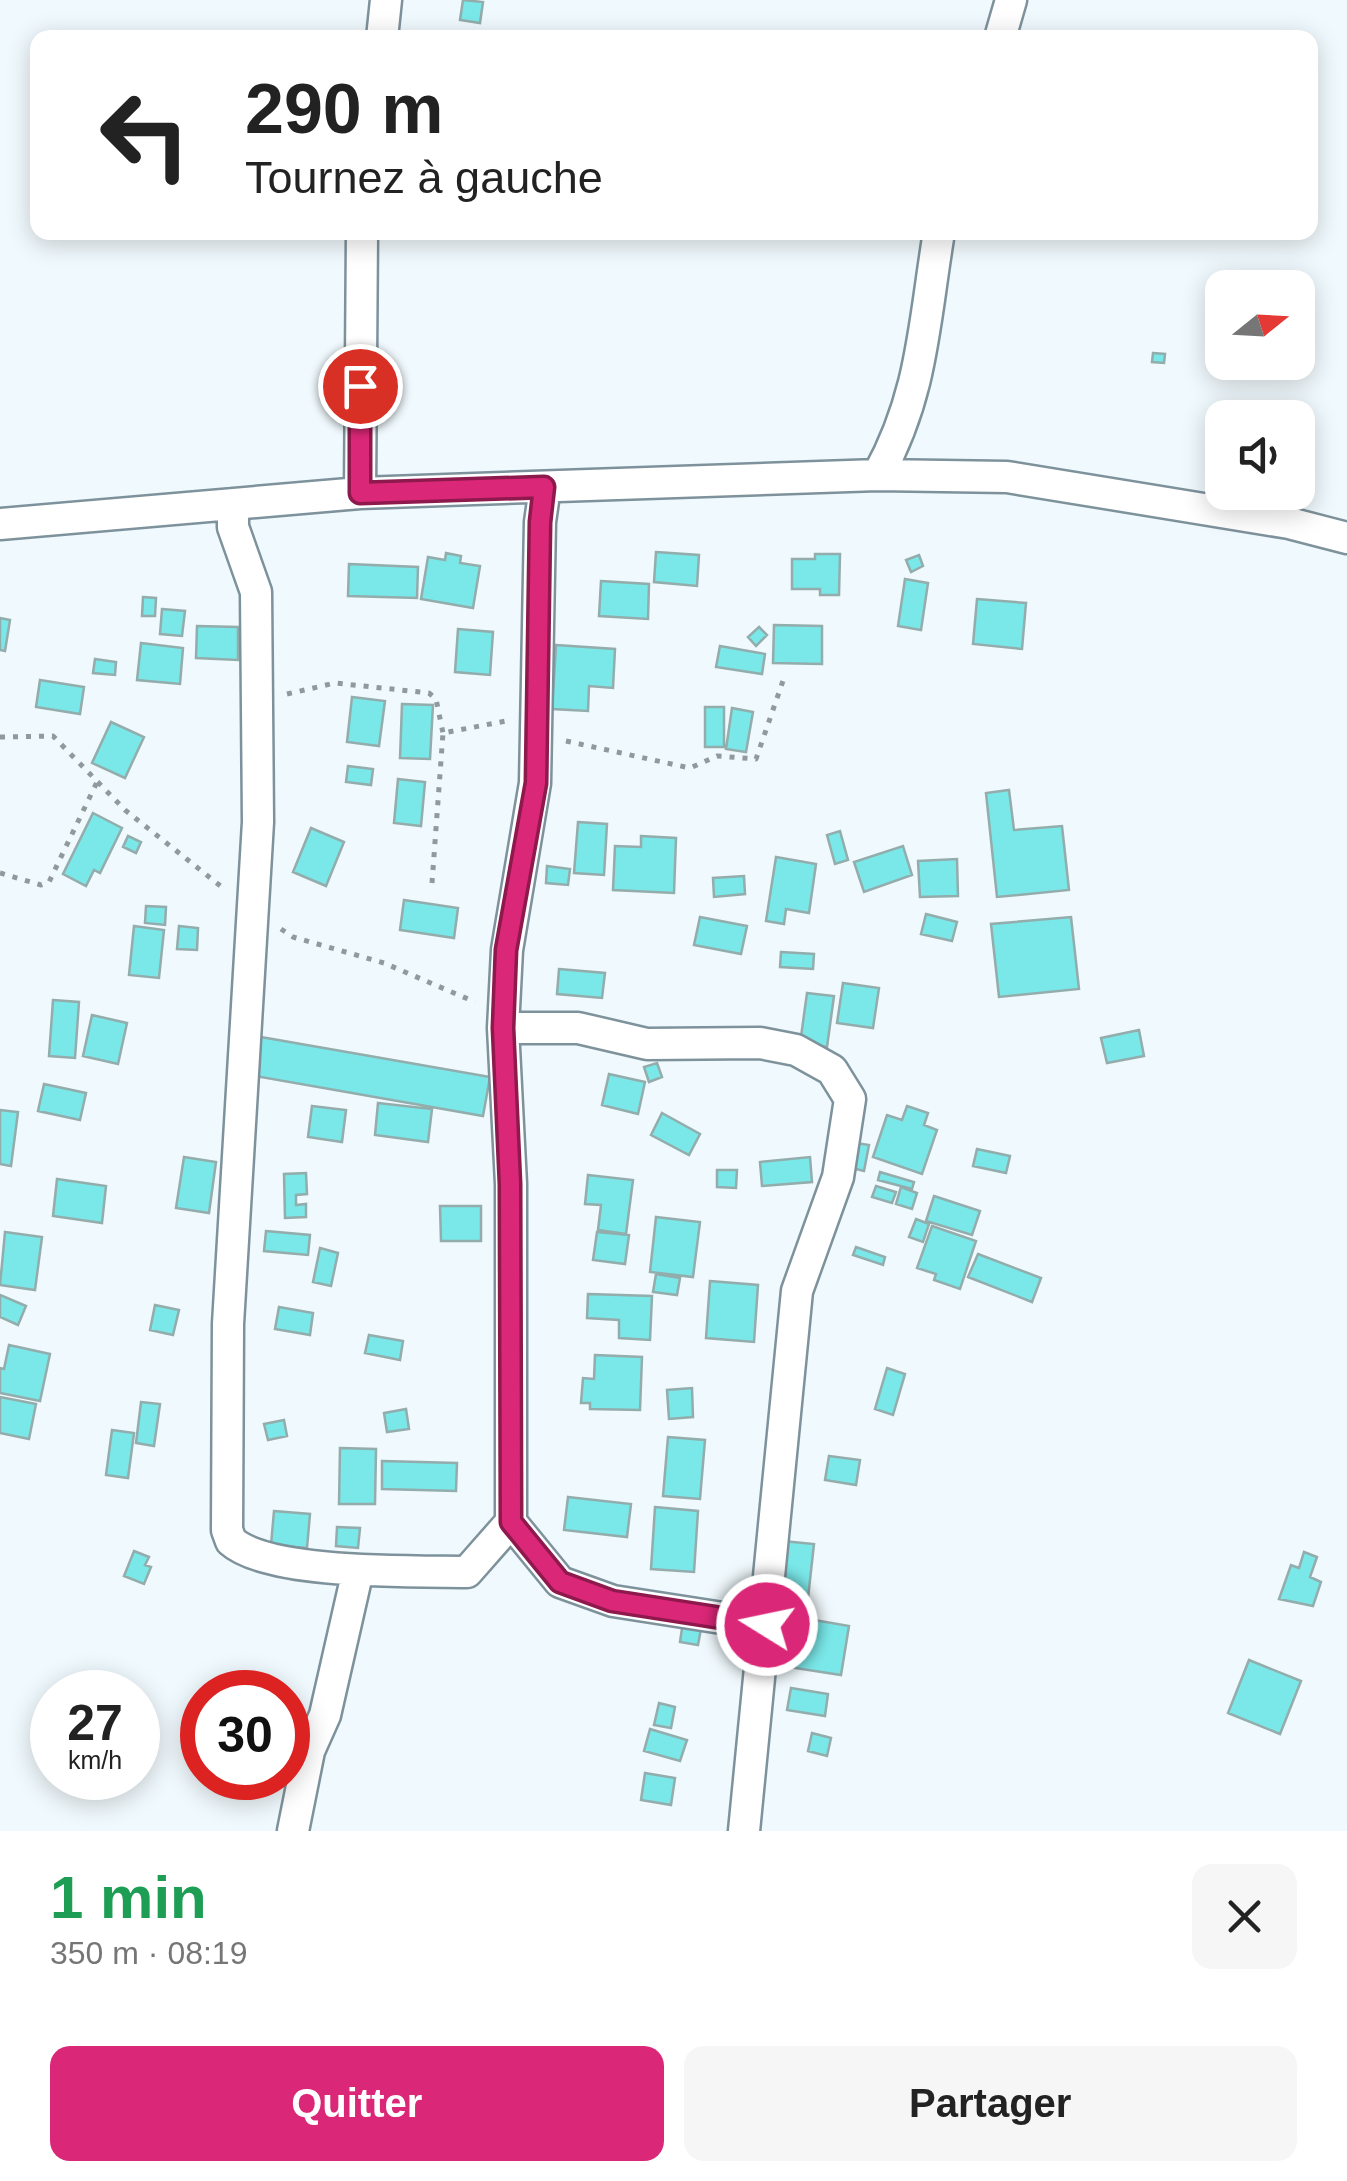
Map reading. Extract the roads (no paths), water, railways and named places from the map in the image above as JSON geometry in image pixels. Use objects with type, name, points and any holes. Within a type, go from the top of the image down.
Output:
[{"type":"street","points":[[383,30],[386,0]]},
{"type":"street","points":[[1002,30],[1011,0]]},
{"type":"street","points":[[360,493],[362,240]]},
{"type":"street","points":[[878,474],[902,432],[916,391],[939,240]]},
{"type":"street","points":[[0,524],[360,493],[878,474],[1008,478],[1289,523],[1347,538]]},
{"type":"street","points":[[544,487],[540,522],[536,783],[506,950],[503,1022],[510,1184],[511,1522],[560,1582],[612,1601],[767,1625]]},
{"type":"street","points":[[234,504],[233,526],[256,592],[258,822],[228,1324],[228,1530],[239,1548],[263,1557],[358,1570],[467,1572],[511,1522]]},
{"type":"street","points":[[503,1022],[578,1028],[648,1044],[760,1043],[796,1050],[832,1070],[850,1099],[838,1177],[797,1291],[744,1831]]},
{"type":"street","points":[[294,1831],[308,1751],[325,1715],[358,1570]]}]
